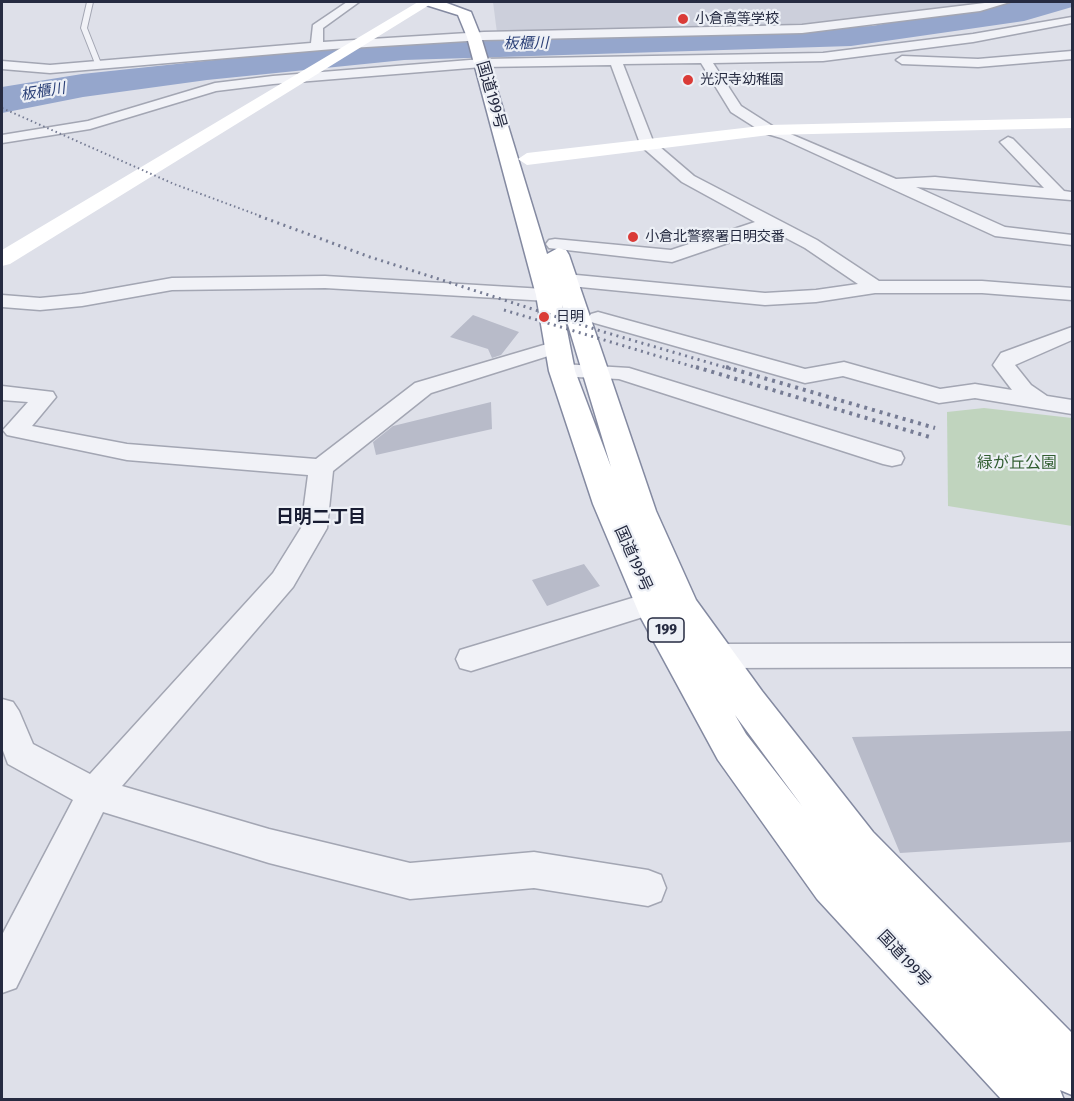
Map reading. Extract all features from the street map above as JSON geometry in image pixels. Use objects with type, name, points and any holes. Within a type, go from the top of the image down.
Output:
[{"type":"main road","points":[[2,259],[291,76],[326,46],[413,4],[443,3]]},
{"type":"main road","name":"国道199号","points":[[443,3],[471,9],[557,287],[571,363],[609,504],[652,603],[732,747],[833,883],[1040,1096]]},
{"type":"main road","points":[[2,242],[291,76],[354,45],[413,4]]},
{"type":"main road","name":"国道199号","points":[[483,49],[527,159],[555,244],[557,287],[571,363],[681,607],[748,703],[858,847],[1072,1068]]},
{"type":"main road","points":[[527,159],[769,130],[1072,123]]},
{"type":"street","points":[[326,46],[317,27],[354,2]]},
{"type":"street","points":[[2,139],[90,124],[215,87],[483,49],[802,29],[980,9],[1005,2]]},
{"type":"street","points":[[823,57],[973,39],[1072,20]]},
{"type":"street","points":[[2,65],[50,69],[354,45],[483,49],[615,59],[705,60],[823,57],[950,63],[1072,55]]},
{"type":"street","points":[[615,59],[646,143],[688,179],[811,244],[874,287]]},
{"type":"street","points":[[705,60],[736,109],[769,130],[786,135],[888,183],[1001,232],[1072,240]]},
{"type":"street","points":[[1008,142],[1066,196]]},
{"type":"street","points":[[888,183],[935,182],[1066,196]]},
{"type":"street","points":[[555,244],[672,256],[771,222]]},
{"type":"street","points":[[2,301],[40,304],[82,300],[172,284],[325,282],[557,287],[765,299],[816,296],[874,287],[982,287],[1072,294]]},
{"type":"street","points":[[598,318],[805,376],[844,369],[939,396],[975,391],[1072,407]]},
{"type":"street","points":[[1040,402],[1023,390],[1004,365],[1009,358],[1072,333]]},
{"type":"street","points":[[2,393],[45,397],[15,430],[127,452],[321,468],[423,388],[571,363],[621,373],[892,458]]},
{"type":"street","points":[[2,974],[94,794],[283,580],[314,528],[321,468]]},
{"type":"street","points":[[471,659],[652,603]]},
{"type":"street","points":[[716,656],[1072,655]]},
{"type":"street","points":[[2,712],[8,721],[20,754],[94,794],[269,846],[410,881],[534,870],[648,888]]},
{"type":"lane","points":[[90,2],[84,28],[99,66]]},
{"type":"shaded area","name":"小倉高等学校","points":[[493,2],[992,2],[801,26],[497,33]]},
{"type":"green space","name":"緑が丘公園","points":[[984,408],[1072,418],[1072,526],[948,506],[947,412]]},
{"type":"water","name":"板櫃川","points":[[1005,2],[1072,2],[1072,7],[1024,21],[851,46],[404,60],[207,80],[83,97],[2,113],[2,87],[82,74],[299,51],[433,41],[872,26]]},
{"type":"building","points":[[473,315],[519,332],[501,355],[492,358],[488,349],[450,337]]},
{"type":"building","points":[[491,402],[492,429],[376,455],[373,442],[393,426]]},
{"type":"building","points":[[584,564],[600,586],[547,606],[532,580]]},
{"type":"building","points":[[1072,731],[1072,842],[900,853],[852,737]]},
{"type":"railway","points":[[2,108],[174,184],[263,217]]},
{"type":"railway","points":[[259,216],[370,257],[604,332],[731,369]]},
{"type":"railway","points":[[504,310],[701,369]]},
{"type":"railway","points":[[696,367],[933,438]]},
{"type":"railway","points":[[726,367],[935,428]]},
{"type":"place","name":"小倉高等学校","points":[[683,19]]},
{"type":"place","name":"光沢寺幼稚園","points":[[688,80]]},
{"type":"place","name":"小倉北警察署日明交番","points":[[633,237]]},
{"type":"place","name":"日明","points":[[544,317]]},
{"type":"district","name":"日明二丁目","points":[[321,518]]}]
